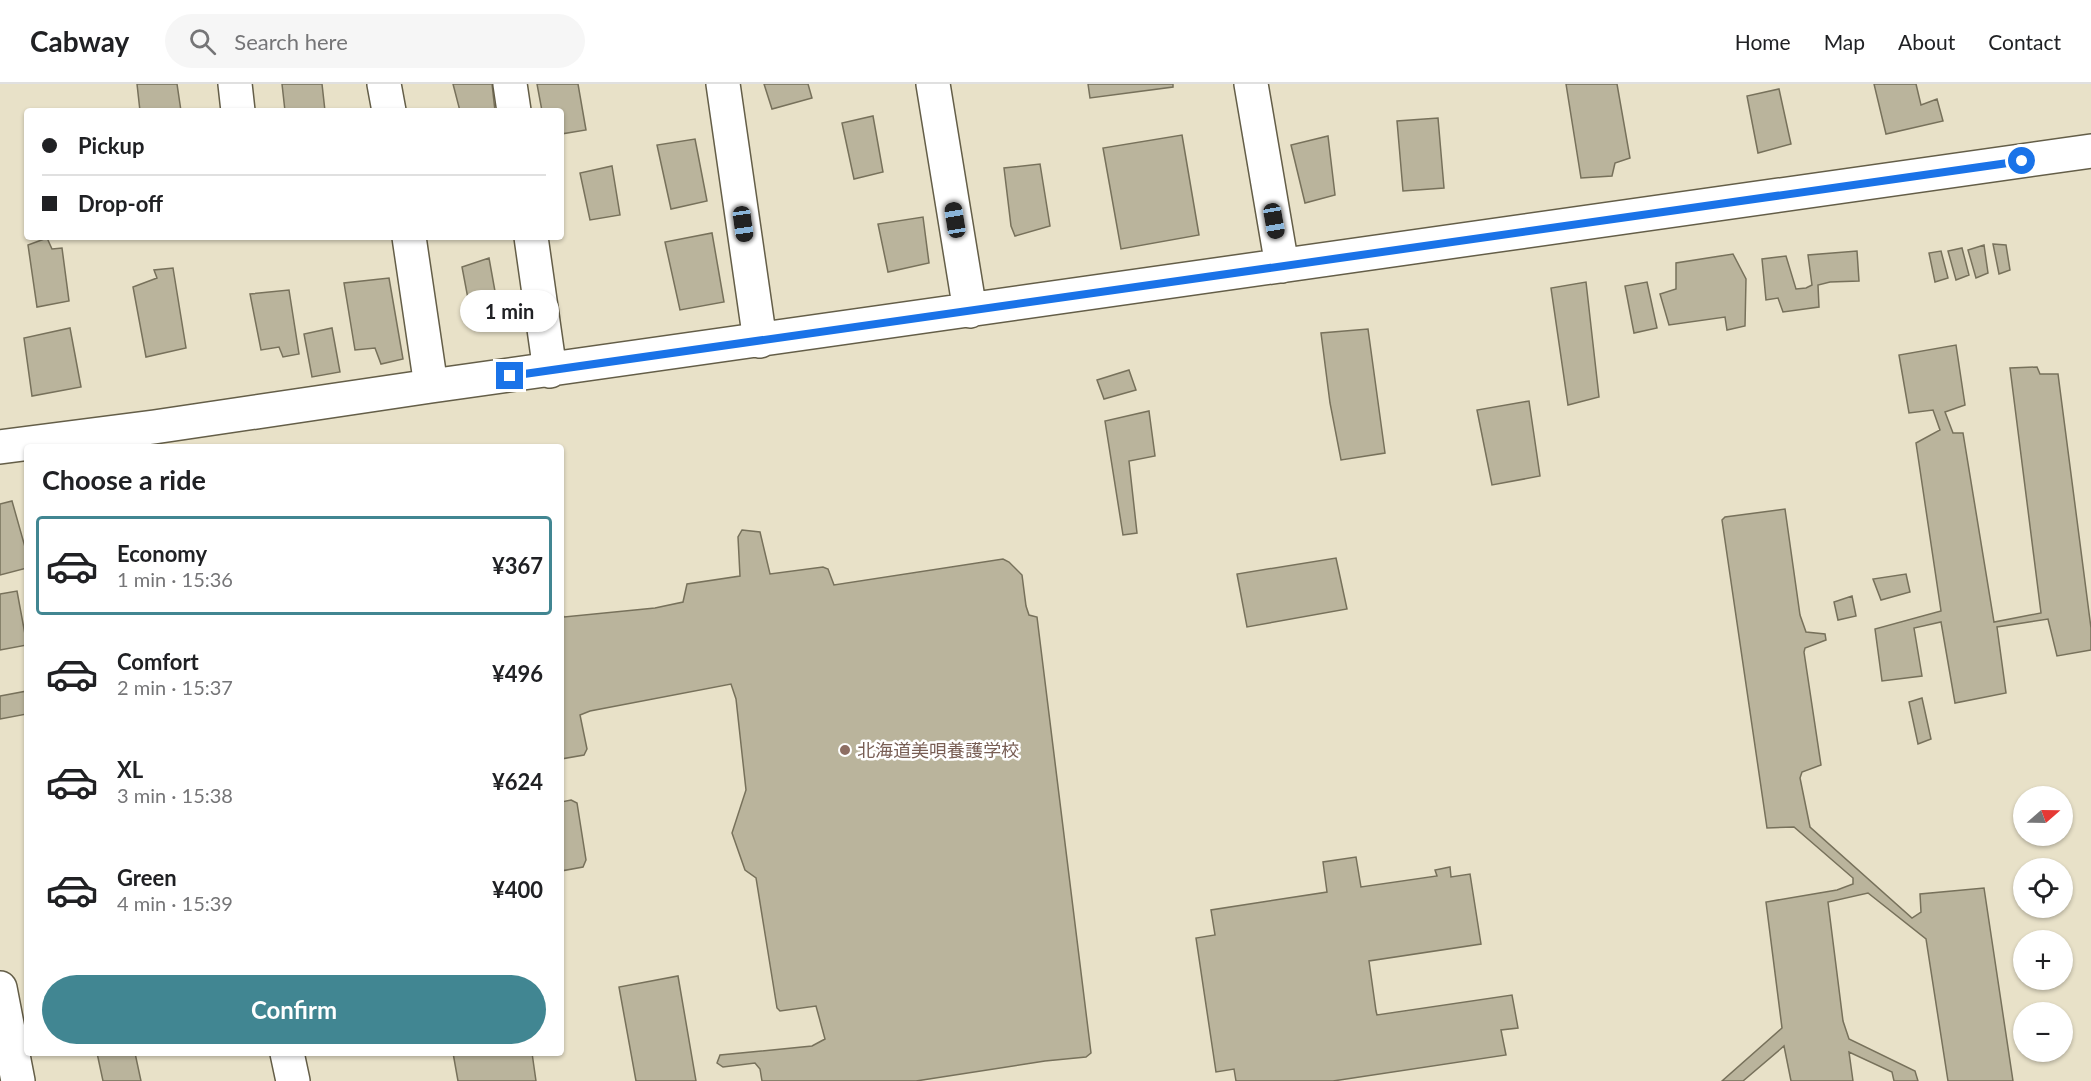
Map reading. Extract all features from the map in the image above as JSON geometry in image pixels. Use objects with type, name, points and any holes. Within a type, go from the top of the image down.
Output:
[{"type":"street","points":[[235,84],[238,108]]},
{"type":"street","points":[[384,84],[388,108]]},
{"type":"street","points":[[510,84],[514,108]]},
{"type":"street","points":[[723,84],[760,341]]},
{"type":"street","points":[[933,84],[970,311]]},
{"type":"street","points":[[1251,84],[1282,266]]},
{"type":"street","points":[[47,444],[156,437],[431,386],[550,371],[2091,151]]},
{"type":"street","points":[[409,240],[431,386]]},
{"type":"street","points":[[531,240],[550,371]]},
{"type":"street","points":[[0,447],[24,445]]},
{"type":"street","points":[[0,988],[18,1081]]},
{"type":"street","points":[[288,1056],[293,1081]]},
{"type":"building","points":[[137,84],[177,84],[181,108],[140,108]]},
{"type":"building","points":[[282,84],[322,84],[325,108],[285,108]]},
{"type":"building","points":[[453,84],[492,84],[495,108],[459,108]]},
{"type":"building","points":[[537,84],[578,84],[586,130],[564,134],[564,108],[541,108]]},
{"type":"building","points":[[764,84],[808,84],[812,98],[772,109]]},
{"type":"building","points":[[1088,84],[1173,84],[1173,87],[1090,98]]},
{"type":"building","points":[[1566,84],[1617,84],[1630,158],[1615,163],[1612,176],[1581,178]]},
{"type":"building","points":[[1874,84],[1916,84],[1921,105],[1937,99],[1943,121],[1886,134]]},
{"type":"building","points":[[1779,89],[1791,144],[1758,153],[1747,96]]},
{"type":"building","points":[[873,116],[883,172],[854,179],[842,123]]},
{"type":"building","points":[[1438,118],[1444,188],[1403,191],[1397,121]]},
{"type":"building","points":[[1182,135],[1199,235],[1121,249],[1103,148]]},
{"type":"building","points":[[1328,136],[1335,195],[1305,203],[1291,145]]},
{"type":"building","points":[[695,139],[707,201],[671,209],[657,145]]},
{"type":"building","points":[[1040,164],[1050,226],[1015,236],[1011,226],[1004,168]]},
{"type":"building","points":[[612,166],[620,215],[590,220],[580,173]]},
{"type":"building","points":[[923,217],[929,263],[888,272],[878,224]]},
{"type":"building","points":[[712,233],[724,302],[680,310],[665,242]]},
{"type":"building","points":[[48,240],[52,249],[62,248],[69,301],[37,307],[28,245]]},
{"type":"building","points":[[1993,244],[2006,245],[2010,270],[1999,274]]},
{"type":"building","points":[[1984,245],[1988,273],[1976,278],[1968,250]]},
{"type":"building","points":[[1962,248],[1969,275],[1956,280],[1948,251]]},
{"type":"building","points":[[1857,251],[1859,281],[1830,282],[1818,285],[1819,307],[1783,312],[1778,298],[1766,300],[1762,259],[1786,256],[1796,289],[1812,285],[1808,255]]},
{"type":"building","points":[[1941,251],[1948,278],[1935,282],[1929,253]]},
{"type":"building","points":[[1733,254],[1746,279],[1745,326],[1727,330],[1725,317],[1669,325],[1660,294],[1676,289],[1676,263]]},
{"type":"building","points":[[489,258],[500,319],[473,325],[462,267]]},
{"type":"building","points":[[173,268],[186,348],[146,357],[133,287],[157,278],[154,270]]},
{"type":"building","points":[[389,278],[403,359],[381,364],[375,348],[355,350],[344,283]]},
{"type":"building","points":[[1586,282],[1599,397],[1568,405],[1551,288]]},
{"type":"building","points":[[1647,282],[1657,328],[1634,333],[1625,286]]},
{"type":"building","points":[[289,290],[299,354],[283,357],[279,347],[261,350],[250,294]]},
{"type":"building","points":[[70,328],[81,387],[32,396],[24,338]]},
{"type":"building","points":[[332,328],[340,372],[312,377],[304,334]]},
{"type":"building","points":[[1368,329],[1385,453],[1341,460],[1330,403],[1321,333]]},
{"type":"building","points":[[1956,345],[1965,405],[1945,412],[1953,433],[1963,433],[1994,622],[2041,613],[2010,368],[2037,367],[2040,374],[2058,374],[2091,628],[2091,650],[2057,656],[2048,619],[1997,627],[2006,693],[1955,703],[1941,622],[1914,628],[1922,676],[1882,681],[1875,629],[1941,611],[1916,443],[1940,430],[1933,410],[1909,413],[1899,355]]},
{"type":"building","points":[[1129,370],[1136,390],[1104,399],[1097,380]]},
{"type":"building","points":[[1529,401],[1540,476],[1492,485],[1477,410]]},
{"type":"building","points":[[1149,411],[1155,456],[1129,461],[1137,533],[1123,535],[1105,421]]},
{"type":"building","points":[[12,501],[24,543],[24,569],[0,575],[0,504]]},
{"type":"building","points":[[1785,509],[1800,615],[1806,632],[1825,634],[1826,640],[1805,648],[1804,652],[1821,765],[1802,772],[1800,778],[1810,827],[1912,918],[1921,912],[1920,894],[1984,888],[2013,1081],[1948,1081],[1926,939],[1868,893],[1828,902],[1843,1021],[1849,1039],[1915,1071],[1918,1081],[1894,1081],[1892,1072],[1849,1052],[1853,1081],[1791,1081],[1784,1046],[1743,1081],[1722,1081],[1782,1028],[1766,902],[1837,890],[1853,884],[1853,878],[1794,827],[1767,828],[1722,520],[1725,517]]},
{"type":"building","points":[[742,530],[760,532],[770,574],[823,567],[828,569],[834,585],[1003,559],[1022,575],[1029,615],[1037,617],[1091,1053],[1086,1057],[916,1081],[762,1081],[760,1069],[755,1063],[723,1067],[717,1063],[720,1055],[812,1046],[825,1039],[816,1006],[780,1011],[777,1008],[756,878],[745,870],[732,833],[746,790],[736,699],[731,684],[590,711],[580,715],[587,749],[584,755],[564,758],[564,617],[655,608],[683,602],[687,584],[740,576],[738,537]]},
{"type":"building","points":[[1336,558],[1347,609],[1247,627],[1237,574]]},
{"type":"building","points":[[1906,574],[1910,592],[1881,600],[1873,579]]},
{"type":"building","points":[[17,591],[24,629],[24,646],[0,650],[0,594]]},
{"type":"building","points":[[1852,596],[1856,616],[1838,620],[1834,602]]},
{"type":"building","points":[[24,692],[24,715],[0,719],[0,696]]},
{"type":"building","points":[[1922,698],[1931,739],[1918,744],[1909,702]]},
{"type":"building","points":[[571,800],[577,803],[586,860],[583,867],[564,870],[564,801]]},
{"type":"building","points":[[1356,857],[1361,887],[1437,876],[1435,870],[1450,867],[1451,877],[1470,874],[1481,944],[1369,961],[1376,1011],[1377,1015],[1512,995],[1518,1028],[1501,1030],[1506,1055],[1333,1081],[1236,1081],[1234,1069],[1216,1072],[1196,938],[1215,935],[1211,910],[1327,892],[1323,862]]},
{"type":"building","points":[[678,976],[696,1081],[636,1081],[619,987]]},
{"type":"building","points":[[98,1056],[136,1056],[141,1081],[103,1081]]},
{"type":"building","points":[[454,1056],[532,1056],[536,1081],[458,1081]]},
{"type":"place","name":"北海道美唄養護学校","points":[[845,750]]},
{"type":"route","points":[[510,376],[2022,161]]}]
